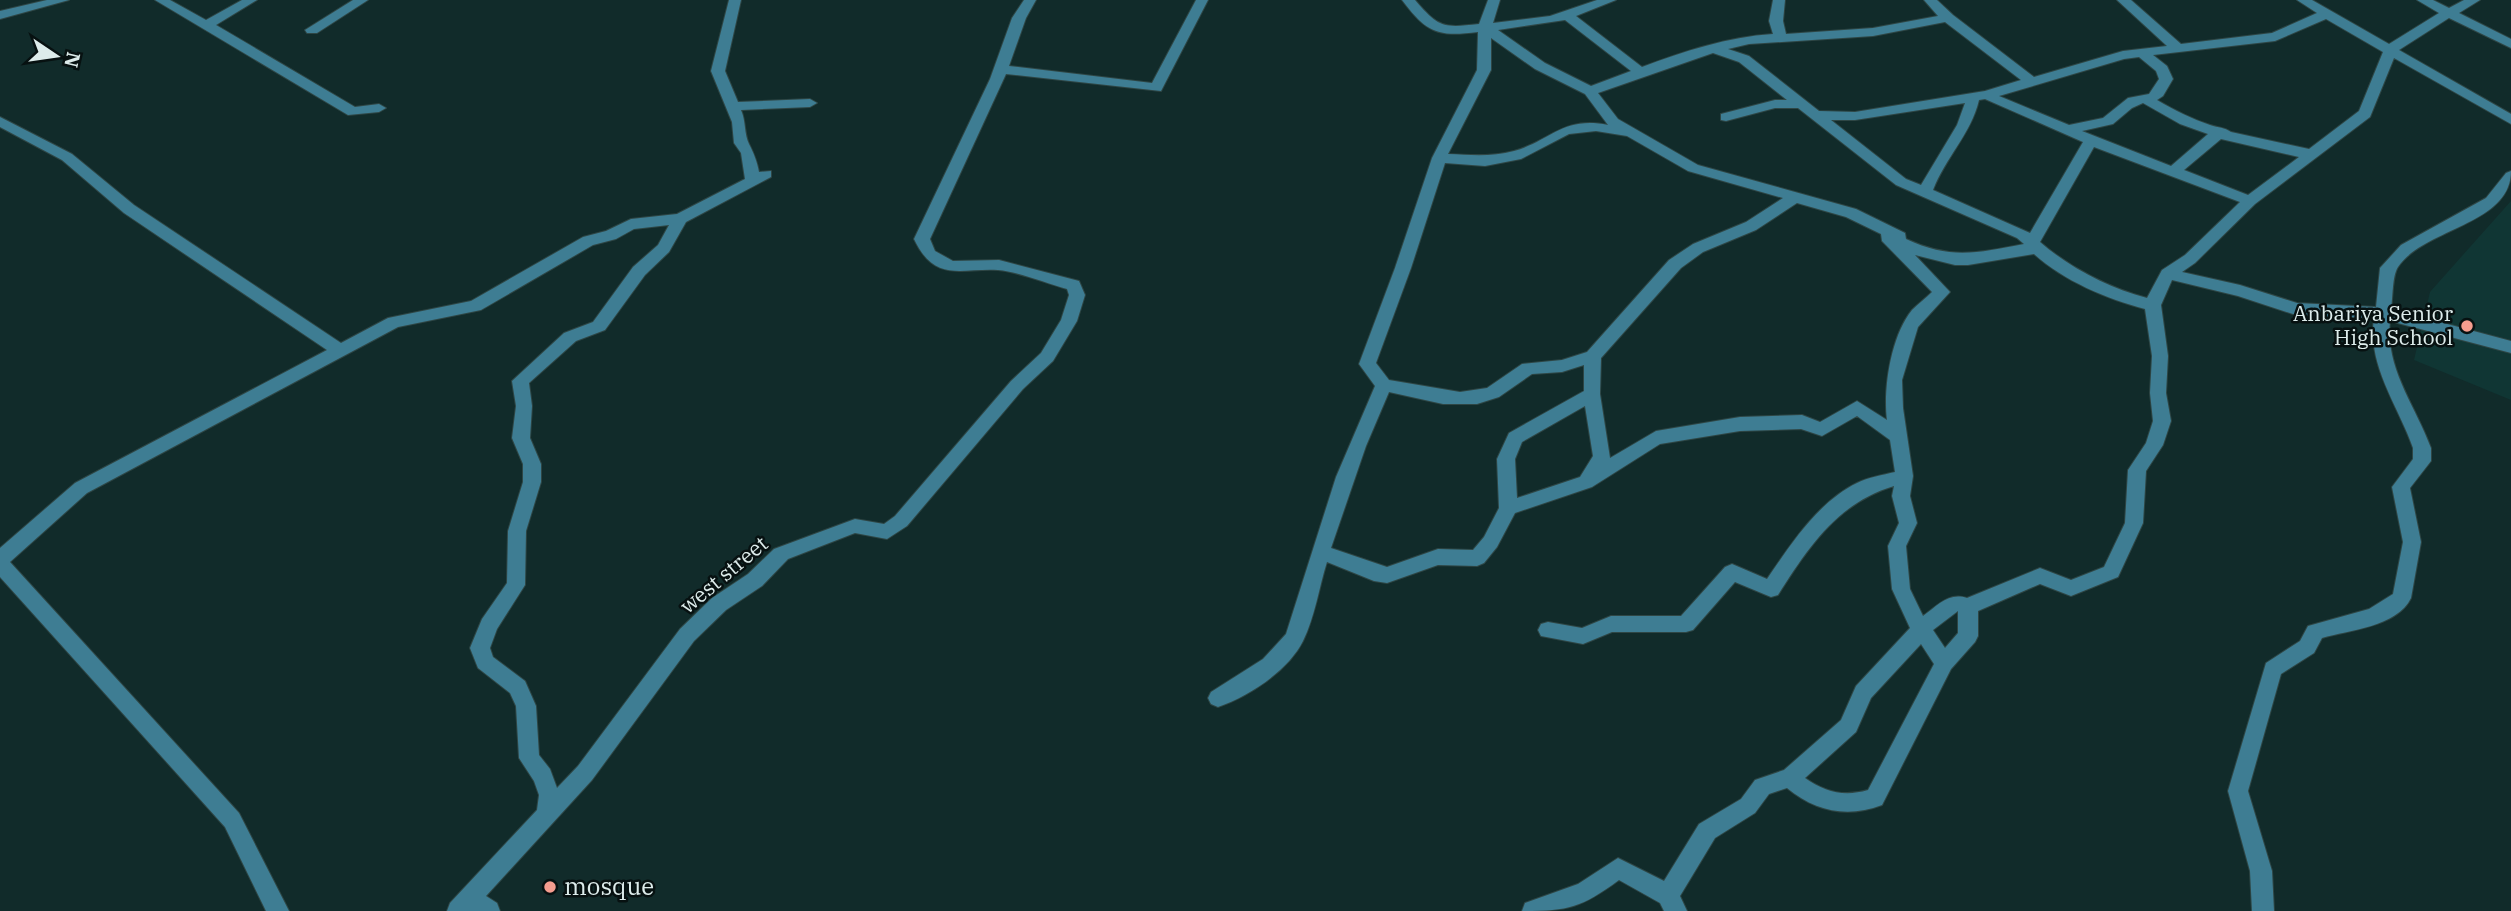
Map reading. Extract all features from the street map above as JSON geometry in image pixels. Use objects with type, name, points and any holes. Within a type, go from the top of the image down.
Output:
[{"type":"street","points":[[0,15],[62,0]]},
{"type":"street","points":[[161,0],[208,24],[353,113],[379,108]]},
{"type":"street","points":[[208,24],[251,0]]},
{"type":"street","points":[[312,30],[362,0]]},
{"type":"street","points":[[278,911],[262,873],[232,820],[0,561],[81,488],[394,322],[475,306],[561,255],[631,224],[681,219],[760,177],[741,144],[740,122],[718,71],[735,0]]},
{"type":"street","points":[[1030,0],[1019,18],[1001,69],[1156,88],[1162,84],[1171,59],[1202,0]]},
{"type":"street","points":[[1408,0],[1429,26],[1437,31],[1568,16],[1610,0]]},
{"type":"street","points":[[1494,0],[1485,27],[1485,70],[1439,158],[1403,268],[1367,364],[1384,385],[1445,398],[1481,398],[1507,387],[1528,368],[1562,366],[1593,356],[1675,264],[1698,248],[1751,226],[1797,197]]},
{"type":"street","points":[[1779,0],[1776,22],[1780,36]]},
{"type":"street","points":[[1930,0],[1948,18],[1982,41],[2033,83]]},
{"type":"street","points":[[2123,0],[2177,48]]},
{"type":"street","points":[[2303,0],[2511,120]]},
{"type":"street","points":[[2423,0],[2511,44]]},
{"type":"street","points":[[1533,911],[1586,892],[1618,868],[1672,903],[1707,831],[1748,806],[1762,787],[1790,778],[1849,726],[1863,692],[1912,642],[1921,628],[1956,602],[1968,606],[2040,576],[2071,587],[2111,572],[2134,523],[2137,470],[2154,445],[2162,421],[2158,393],[2160,356],[2153,305],[2168,274],[2190,258],[2250,201],[2365,114],[2375,97],[2391,50],[2446,13],[2474,0]]},
{"type":"street","points":[[1814,115],[1855,116],[1980,96],[2033,83],[2123,55],[2252,42],[2275,37],[2328,13]]},
{"type":"street","points":[[1568,16],[1640,72]]},
{"type":"street","points":[[1590,91],[1712,48],[1780,36],[1873,32],[1948,18]]},
{"type":"street","points":[[1485,27],[1540,65],[1590,91],[1613,122],[1642,136],[1693,168],[1731,182],[1851,213],[1955,260]]},
{"type":"street","points":[[1712,48],[1744,59],[1891,175],[2035,245],[2084,279],[2130,299],[2153,305]]},
{"type":"street","points":[[2072,130],[2078,125],[2111,119],[2130,102],[2148,101],[2161,92],[2166,79],[2162,69],[2142,53]]},
{"type":"street","name":"west street","points":[[464,905],[585,773],[687,635],[719,604],[755,580],[781,554],[855,526],[887,532],[901,521],[1017,385],[1047,357],[1069,321],[1077,295],[1073,285],[999,265],[950,267],[929,254],[922,239],[1001,69]]},
{"type":"street","points":[[1980,96],[2250,201]]},
{"type":"street","points":[[1926,193],[1929,180],[1969,119],[1980,96]]},
{"type":"street","points":[[2148,101],[2168,113],[2265,147],[2310,154]]},
{"type":"street","points":[[734,106],[810,103]]},
{"type":"street","points":[[1726,117],[1775,104],[1799,104]]},
{"type":"street","points":[[0,121],[66,157],[130,209],[341,351]]},
{"type":"street","points":[[1439,158],[1485,161],[1521,154],[1566,130],[1596,127],[1642,136]]},
{"type":"street","points":[[2174,171],[2205,148],[2221,131]]},
{"type":"street","points":[[1944,663],[1921,628],[1901,589],[1896,552],[1908,523],[1901,496],[1904,476],[1897,436],[1894,380],[1910,326],[1918,314],[1942,292],[1887,237],[1918,251],[1974,262],[2035,245],[2091,140]]},
{"type":"street","points":[[2263,911],[2261,871],[2238,791],[2273,669],[2307,647],[2315,632],[2349,620],[2380,614],[2402,598],[2412,542],[2401,487],[2423,461],[2422,447],[2382,355],[2383,313],[2389,292],[2388,268],[2406,249],[2491,202],[2511,176]]},
{"type":"street","points":[[547,816],[550,795],[543,776],[529,758],[527,706],[517,687],[485,662],[480,648],[489,625],[516,585],[517,531],[532,482],[532,464],[521,438],[524,406],[520,381],[570,337],[599,326],[639,271],[669,240],[681,219]]},
{"type":"street","points":[[2168,274],[2228,288],[2296,309],[2383,313],[2511,347]]},
{"type":"street","points":[[1586,482],[1602,457],[1592,394],[1593,356]]},
{"type":"street","points":[[1218,698],[1265,670],[1291,643],[1338,492],[1360,432],[1384,385]]},
{"type":"street","points":[[1321,552],[1374,573],[1387,575],[1438,557],[1471,560],[1482,555],[1508,508],[1506,459],[1515,438],[1592,394]]},
{"type":"street","points":[[1508,508],[1586,482],[1656,438],[1740,424],[1802,422],[1822,429],[1857,407],[1897,436]]},
{"type":"street","points":[[1548,630],[1583,636],[1611,624],[1686,624],[1732,572],[1771,589],[1798,548],[1834,508],[1863,488],[1904,476]]},
{"type":"street","points":[[1790,778],[1813,797],[1855,805],[1875,798],[1944,663],[1968,636],[1968,606]]},
{"type":"street","points":[[464,905],[489,911]]},
{"type":"shaded area","name":"Anbariya Senior High School","points":[[2511,201],[2511,400],[2414,360],[2430,292]]},
{"type":"place","name":"Anbariya Senior High School","points":[[2467,326]]},
{"type":"place","name":"mosque","points":[[550,887]]}]
